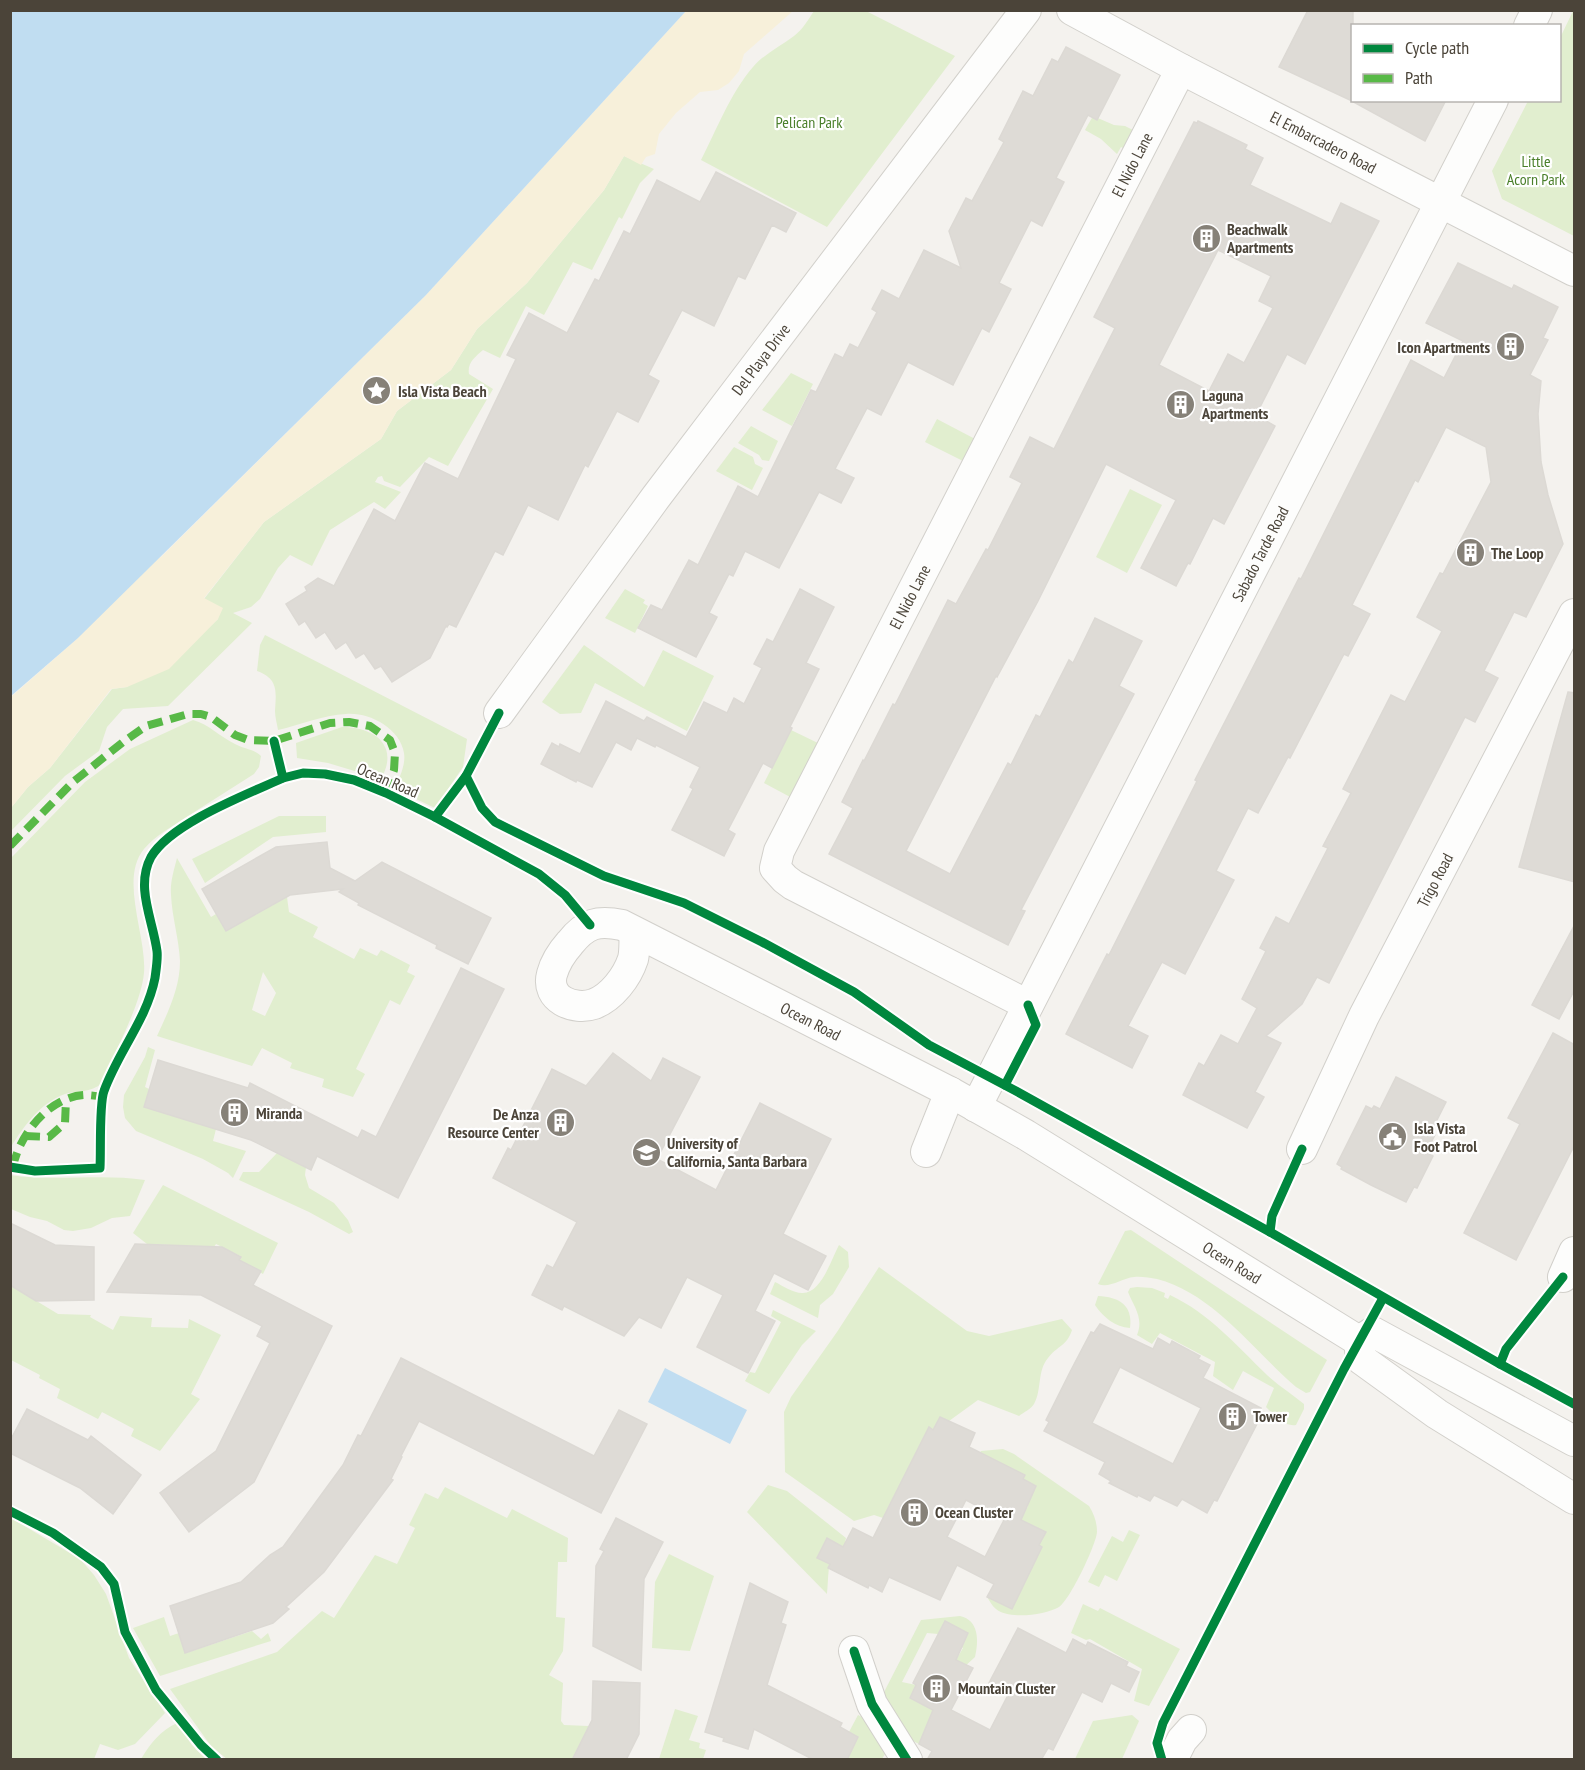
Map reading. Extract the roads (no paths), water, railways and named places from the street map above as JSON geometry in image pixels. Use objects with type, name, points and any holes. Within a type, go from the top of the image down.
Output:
[{"type":"street","name":"Del Playa Drive","points":[[498,713],[662,489],[1026,10]]},
{"type":"street","name":"El Embarcadero Road","points":[[1072,10],[1181,69],[1575,271]]},
{"type":"street","points":[[1531,24],[1537,10]]},
{"type":"street","name":"El Nido Lane","points":[[1028,1005],[793,885],[784,879],[775,868],[784,841],[1181,69]]},
{"type":"street","name":"Sabado Tarde Road","points":[[976,1107],[1492,102]]},
{"type":"street","name":"Trigo Road","points":[[1302,1149],[1369,1006],[1575,614]]},
{"type":"street","name":"Ocean Road","points":[[635,932],[634,956],[629,969],[615,989],[594,1004],[573,1006],[561,1001],[552,991],[551,976],[559,958],[571,941],[590,925],[605,921],[622,925],[950,1092],[1026,1135],[1359,1341]]},
{"type":"street","points":[[926,1152],[950,1092]]},
{"type":"street","points":[[1575,1441],[1373,1332],[1359,1341],[1361,1359],[1437,1414],[1575,1499]]},
{"type":"street","points":[[854,1651],[872,1704],[906,1760]]},
{"type":"street","points":[[1172,1760],[1182,1740],[1191,1730]]},
{"type":"water","points":[[11,10],[686,11],[426,295],[78,638],[11,696]]},
{"type":"water","points":[[665,1368],[747,1410],[730,1444],[648,1402]]},
{"type":"place","name":"Beachwalk Apartments","points":[[1206,238]]},
{"type":"place","name":"Icon Apartments","points":[[1511,347]]},
{"type":"place","name":"Isla Vista Beach","points":[[377,391]]},
{"type":"place","name":"Laguna Apartments","points":[[1181,404]]},
{"type":"place","name":"The Loop","points":[[1470,553]]},
{"type":"place","name":"Miranda","points":[[235,1113]]},
{"type":"place","name":"De Anza Resource Center","points":[[560,1123]]},
{"type":"place","name":"Isla Vista Foot Patrol","points":[[1393,1137]]},
{"type":"place","name":"University of California, Santa Barbara","points":[[646,1152]]},
{"type":"place","name":"Tower","points":[[1232,1416]]},
{"type":"place","name":"Ocean Cluster","points":[[914,1512]]},
{"type":"place","name":"Mountain Cluster","points":[[937,1688]]},
{"type":"park label","name":"Pelican Park","points":[[809,122]]},
{"type":"park label","name":"Little Acorn Park","points":[[1536,170]]}]
